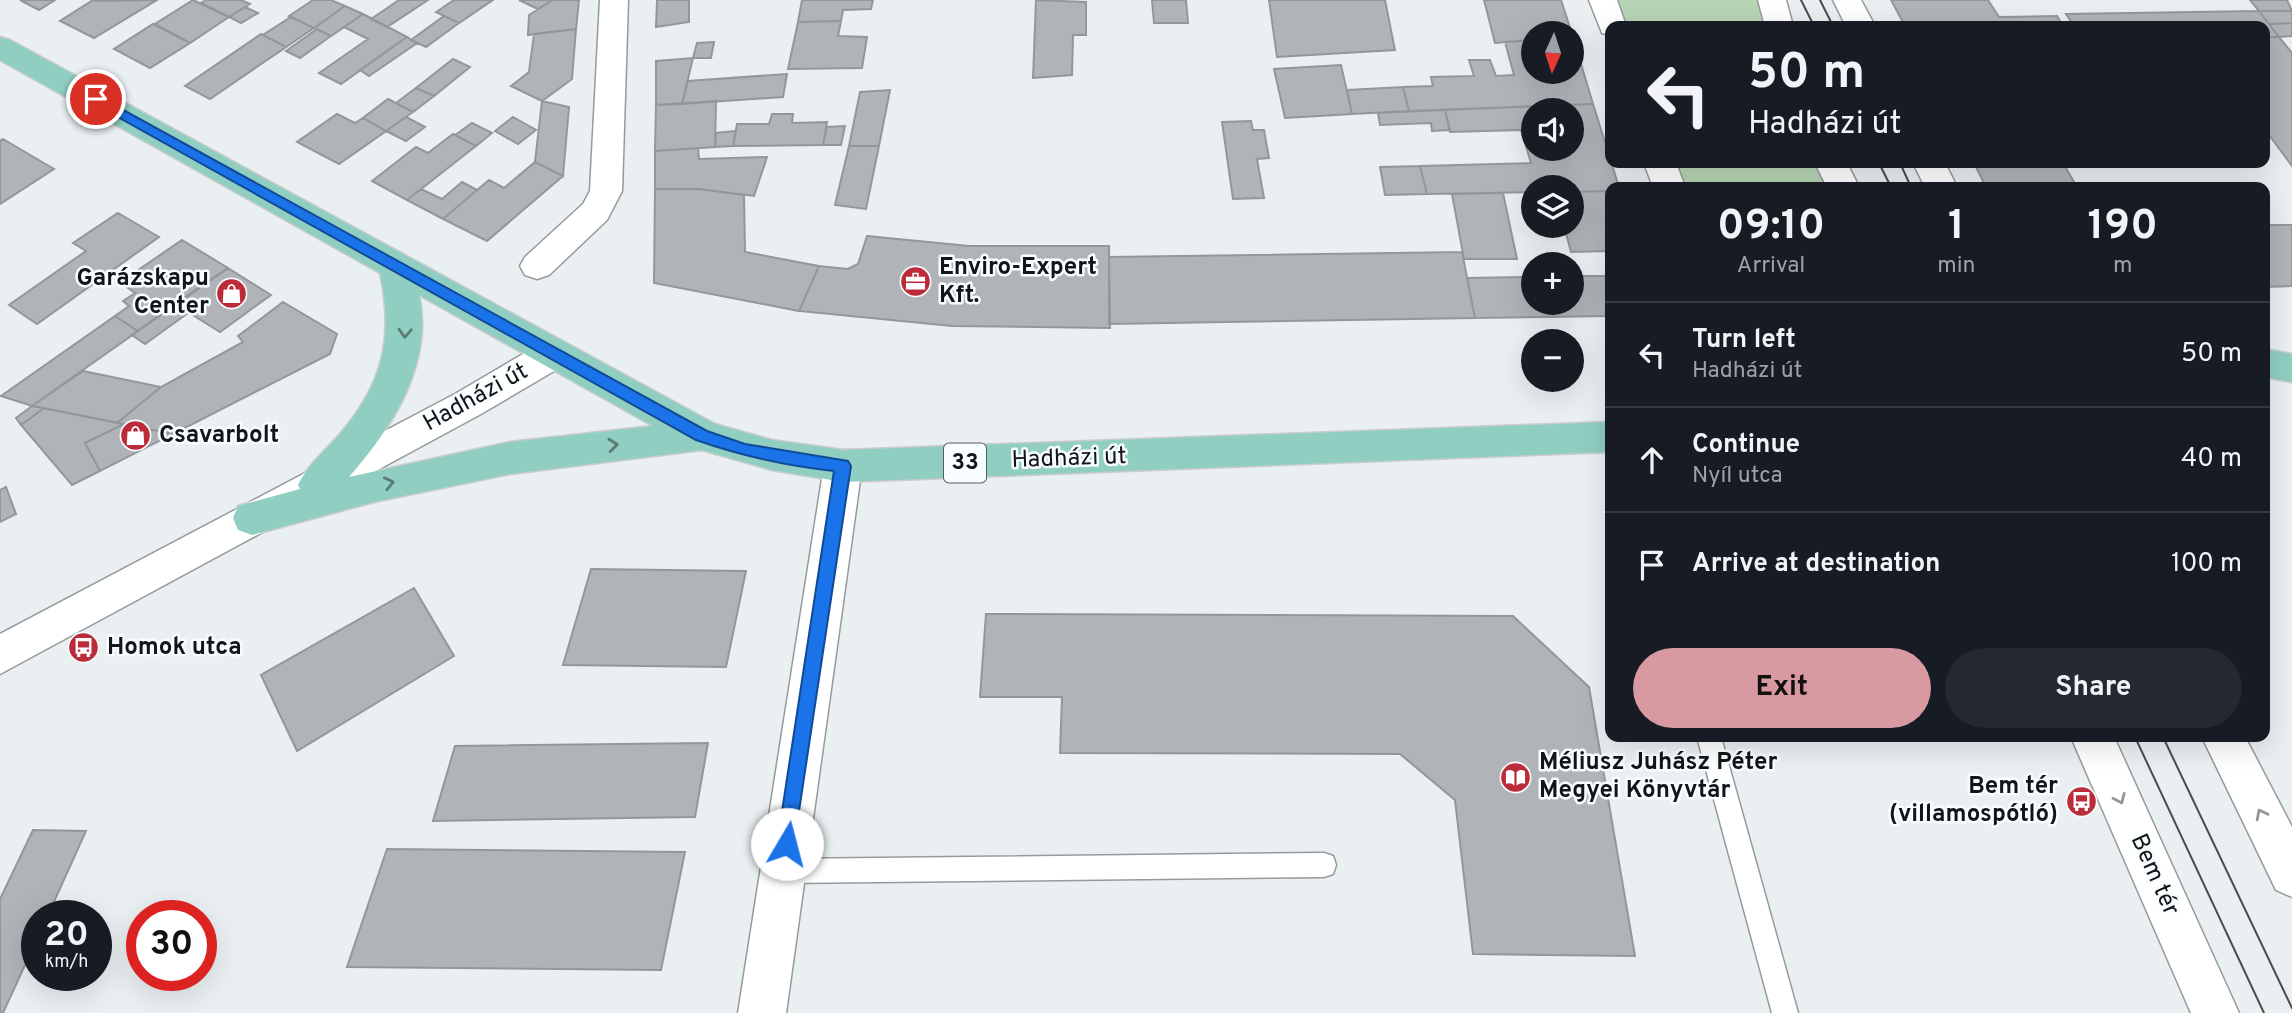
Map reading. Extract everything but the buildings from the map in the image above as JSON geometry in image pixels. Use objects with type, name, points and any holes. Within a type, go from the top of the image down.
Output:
[{"type":"main road","name":"33","points":[[0,47],[553,354]]},
{"type":"main road","points":[[317,485],[368,428],[394,381],[404,346],[405,325],[396,266]]},
{"type":"main road","name":"Hadházi út","points":[[553,354],[702,435],[745,450],[795,461],[843,466],[1605,437]]},
{"type":"main road","points":[[2270,365],[2292,372]]},
{"type":"main road","points":[[2270,371],[2292,372]]},
{"type":"main road","points":[[2270,379],[2292,372]]},
{"type":"main road","points":[[252,518],[374,486],[510,458],[702,435]]},
{"type":"street","points":[[537,266],[595,212],[606,191],[614,0]]},
{"type":"street","points":[[1603,0],[1610,21]]},
{"type":"street","points":[[1772,0],[1778,21]]},
{"type":"street","points":[[1847,0],[1858,21]]},
{"type":"street","name":"Hadházi út","points":[[0,655],[468,404],[553,354]]},
{"type":"street","points":[[762,1013],[843,466]]},
{"type":"street","name":"Bem tér","points":[[2094,742],[2216,1013]]},
{"type":"street","points":[[2226,742],[2292,874]]},
{"type":"lane","points":[[1710,742],[1785,1013]]},
{"type":"lane","points":[[783,871],[1324,865]]},
{"type":"green space","points":[[1603,0],[1772,0],[1778,21],[1610,21]]},
{"type":"green space","points":[[1662,168],[1833,168],[1840,182],[1667,182]]},
{"type":"tram line","points":[[1801,0],[1812,21]]},
{"type":"tram line","points":[[1820,0],[1830,21]]},
{"type":"tram line","points":[[1882,168],[1888,182]]},
{"type":"tram line","points":[[1902,168],[1909,182]]},
{"type":"tram line","points":[[2137,742],[2264,1013]]},
{"type":"tram line","points":[[2165,742],[2292,1008]]},
{"type":"place","name":"Enviro-Expert Kft.","points":[[916,282]]},
{"type":"place","name":"Garázskapu Center","points":[[232,293]]},
{"type":"place","name":"Csavarbolt","points":[[136,436]]},
{"type":"place","name":"Homok utca","points":[[84,648]]},
{"type":"place","name":"Méliusz Juhász Péter Megyei Könyvtár","points":[[1516,777]]},
{"type":"place","name":"Bem tér (villamospótló)","points":[[2081,801]]},
{"type":"route","points":[[96,99],[702,435],[745,450],[795,461],[843,466],[787,844]]}]
